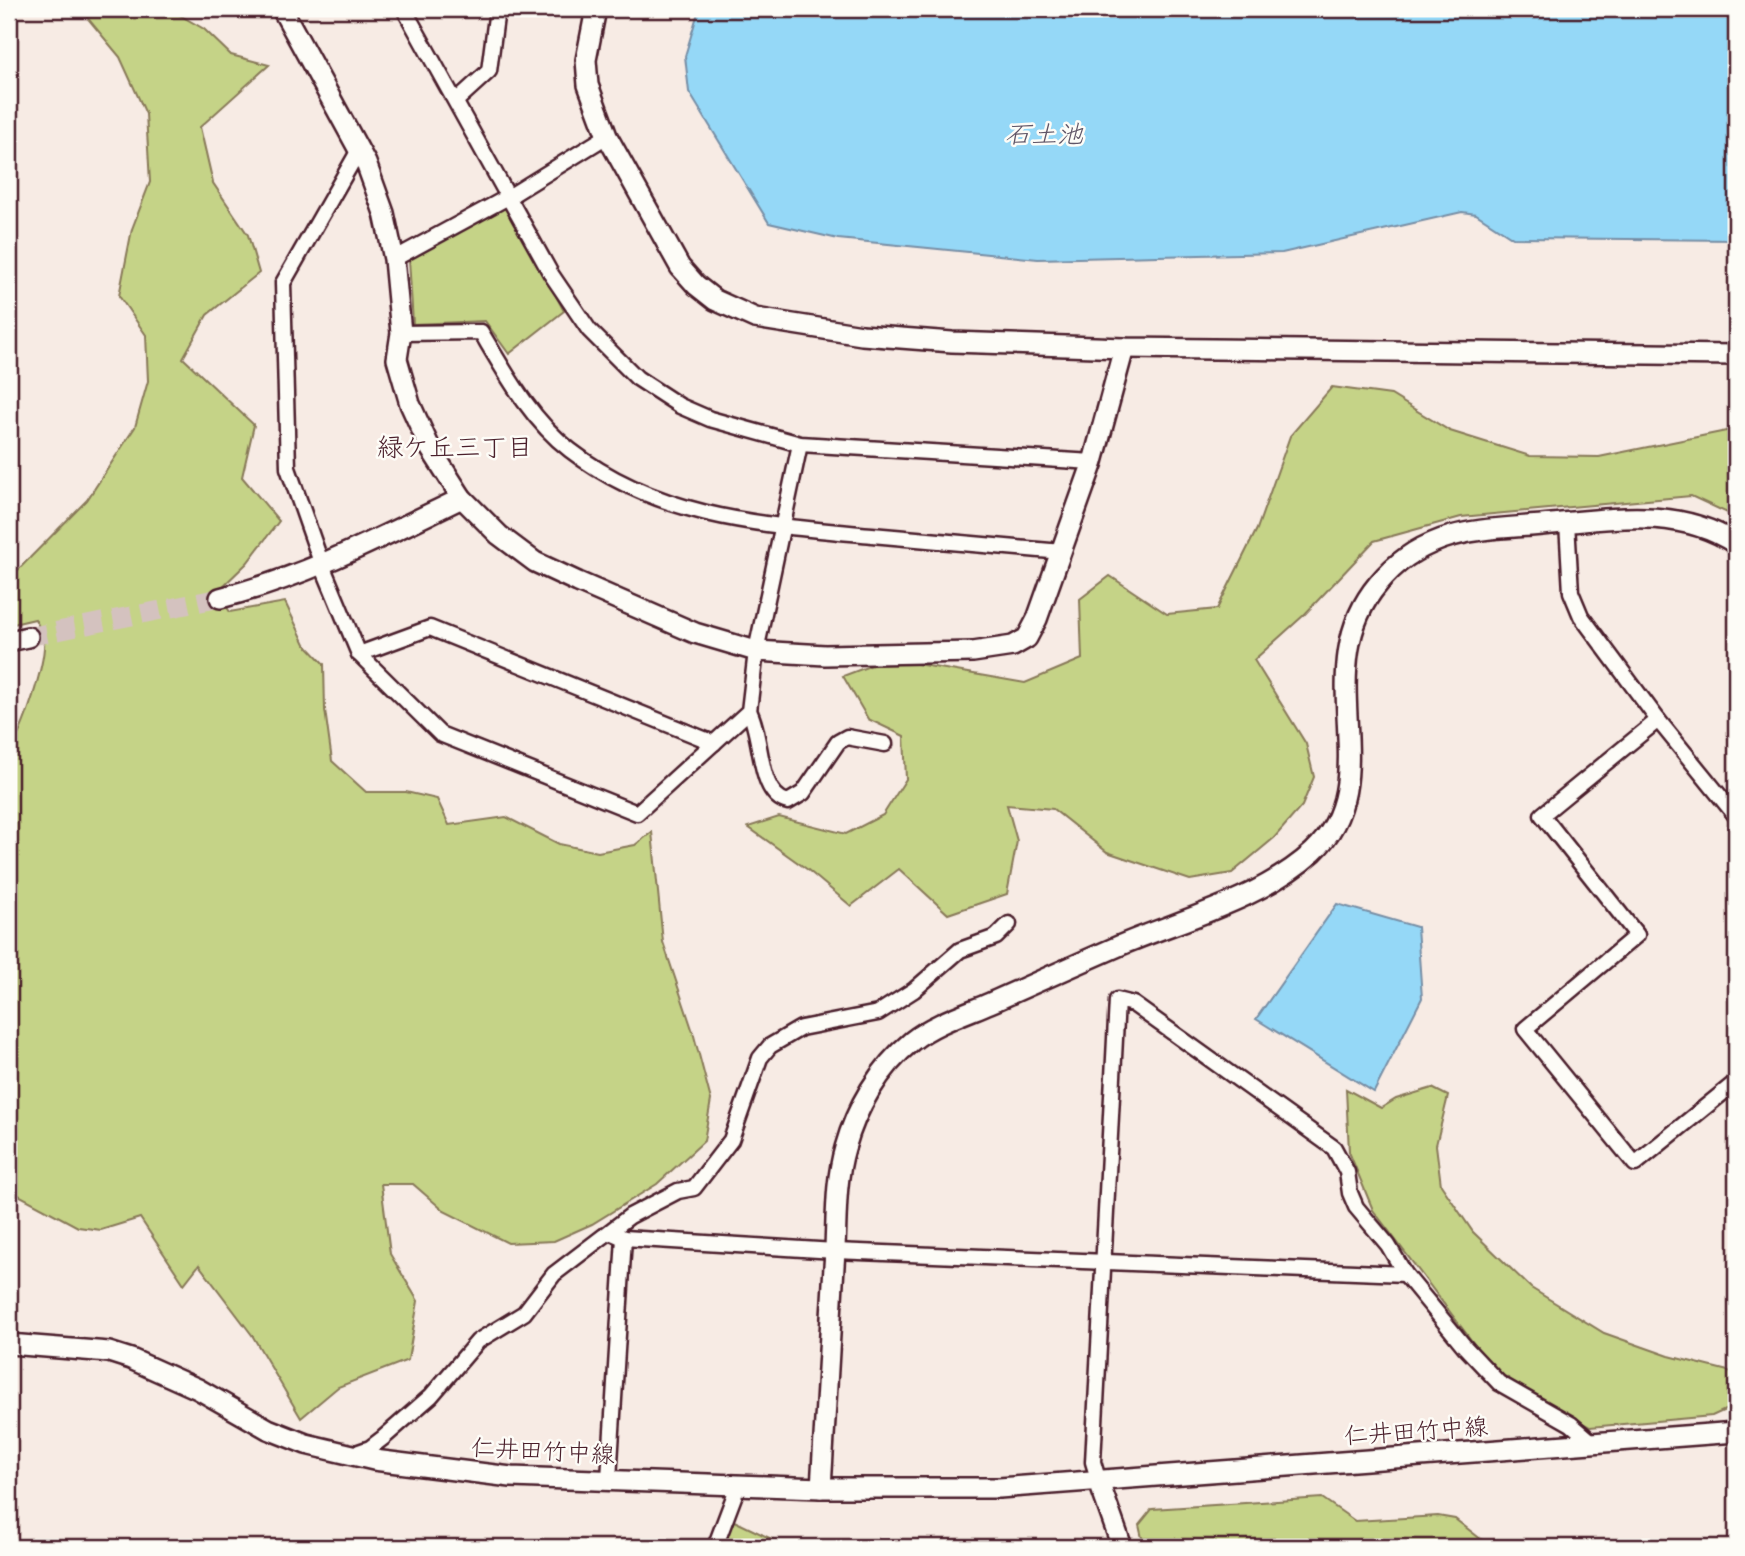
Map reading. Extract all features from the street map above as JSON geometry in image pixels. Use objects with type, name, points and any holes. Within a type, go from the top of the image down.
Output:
[{"type":"street","points":[[282,9],[359,150],[384,213],[394,259],[401,333],[397,359],[410,404],[430,448],[462,498],[499,535],[535,562],[695,632],[756,651],[838,654],[973,652],[1013,646],[1027,638],[1037,619],[1093,462],[1122,364],[1124,348]]},
{"type":"street","points":[[404,9],[551,274],[589,330],[637,378],[680,406],[710,419],[800,444],[1093,462]]},
{"type":"street","points":[[456,101],[489,71],[497,9]]},
{"type":"street","points":[[596,9],[586,60],[588,85],[607,136],[680,267],[696,285],[730,308],[755,318],[862,335],[952,342],[1124,348],[1736,355]]},
{"type":"street","points":[[394,259],[510,196],[607,136]]},
{"type":"street","points":[[359,150],[284,283],[288,468],[322,565],[359,654],[440,734],[637,813],[749,711]]},
{"type":"street","points":[[401,333],[481,332],[521,398],[569,449],[629,488],[706,516],[782,527],[1062,552]]},
{"type":"street","points":[[800,444],[756,651],[749,711],[755,723],[771,791],[782,801],[788,802],[803,793],[838,742],[847,737],[885,744]]},
{"type":"street","points":[[219,598],[262,588],[322,565],[462,498]]},
{"type":"street","points":[[821,1488],[835,1251],[844,1150],[868,1092],[905,1048],[913,1040],[960,1016],[1123,944],[1236,899],[1271,882],[1311,853],[1326,837],[1338,817],[1345,794],[1349,772],[1344,672],[1357,614],[1392,567],[1412,552],[1464,533],[1612,517],[1690,522],[1705,526],[1736,544]]},
{"type":"street","points":[[1567,523],[1572,592],[1581,616],[1658,720],[1736,816]]},
{"type":"street","points":[[359,654],[430,628],[714,743]]},
{"type":"street","points":[[1658,720],[1542,815],[1637,935],[1525,1029],[1635,1164],[1736,1082]]},
{"type":"street","points":[[348,1455],[370,1448],[383,1438],[431,1396],[478,1341],[524,1313],[554,1274],[617,1235],[629,1216],[678,1191],[694,1188],[731,1140],[760,1058],[770,1046],[801,1028],[878,1013],[914,989],[960,950],[996,937],[1009,924]]},
{"type":"street","points":[[1122,1547],[1093,1462],[1117,1000],[1133,1004],[1334,1148],[1347,1172],[1350,1193],[1356,1207],[1388,1245],[1405,1274],[1465,1348],[1499,1383],[1571,1424],[1592,1442]]},
{"type":"street","points":[[617,1235],[835,1251],[1405,1274]]},
{"type":"street","points":[[609,1479],[617,1235]]},
{"type":"street","name":"仁井田竹中線","points":[[9,1343],[109,1352],[131,1359],[198,1389],[268,1429],[348,1455],[511,1477],[821,1488],[999,1488],[1736,1432]]},
{"type":"street","points":[[715,1547],[738,1486]]},
{"type":"green space","points":[[80,9],[169,9],[204,29],[231,55],[269,65],[200,127],[213,183],[248,235],[259,273],[207,315],[183,358],[254,425],[242,477],[279,521],[247,563],[217,592],[230,612],[285,602],[305,644],[324,664],[325,710],[332,761],[366,792],[406,792],[437,799],[449,825],[506,817],[559,844],[598,852],[635,845],[652,832],[663,942],[693,1032],[711,1100],[704,1141],[657,1184],[592,1224],[554,1241],[508,1243],[444,1211],[413,1184],[381,1184],[390,1254],[418,1301],[408,1360],[338,1387],[301,1418],[252,1335],[199,1265],[184,1284],[140,1218],[101,1230],[78,1227],[9,1190],[9,750],[21,729],[32,697],[44,640],[35,619],[9,625],[9,579],[87,500],[135,427],[148,381],[146,335],[119,296],[132,229],[150,182],[146,114],[120,57]]},
{"type":"green space","points":[[507,205],[564,311],[509,354],[485,321],[413,324],[409,259]]},
{"type":"green space","points":[[1332,387],[1391,395],[1450,431],[1530,456],[1599,457],[1736,429],[1736,517],[1691,496],[1461,517],[1374,541],[1304,615],[1254,660],[1306,744],[1314,777],[1302,806],[1274,838],[1232,873],[1190,880],[1107,852],[1053,809],[1007,805],[1017,841],[1007,894],[948,914],[899,869],[851,906],[808,870],[748,827],[779,817],[846,834],[883,815],[906,779],[904,736],[868,719],[843,676],[888,659],[1025,683],[1082,659],[1080,599],[1110,576],[1167,614],[1217,609],[1257,529],[1290,436]]},
{"type":"green space","points":[[1432,1088],[1448,1096],[1436,1145],[1441,1185],[1473,1232],[1531,1288],[1604,1333],[1669,1356],[1736,1373],[1736,1405],[1712,1416],[1590,1427],[1516,1385],[1490,1365],[1373,1210],[1349,1152],[1346,1089],[1381,1108],[1396,1099]]},
{"type":"green space","points":[[1322,1498],[1355,1521],[1438,1516],[1455,1519],[1491,1547],[1144,1547],[1139,1525],[1152,1509]]},
{"type":"green space","points":[[726,1517],[782,1544],[782,1547],[705,1547]]},
{"type":"water","name":"石土池","points":[[699,9],[1736,9],[1736,240],[1513,238],[1476,214],[1462,212],[1282,253],[1038,259],[838,239],[769,223],[689,92],[685,56]]},
{"type":"water","points":[[1337,904],[1417,927],[1422,998],[1374,1092],[1256,1019]]},
{"type":"tunnel","points":[[28,637],[220,598]]},
{"type":"district","name":"緑ケ丘三丁目","points":[[455,446]]}]
